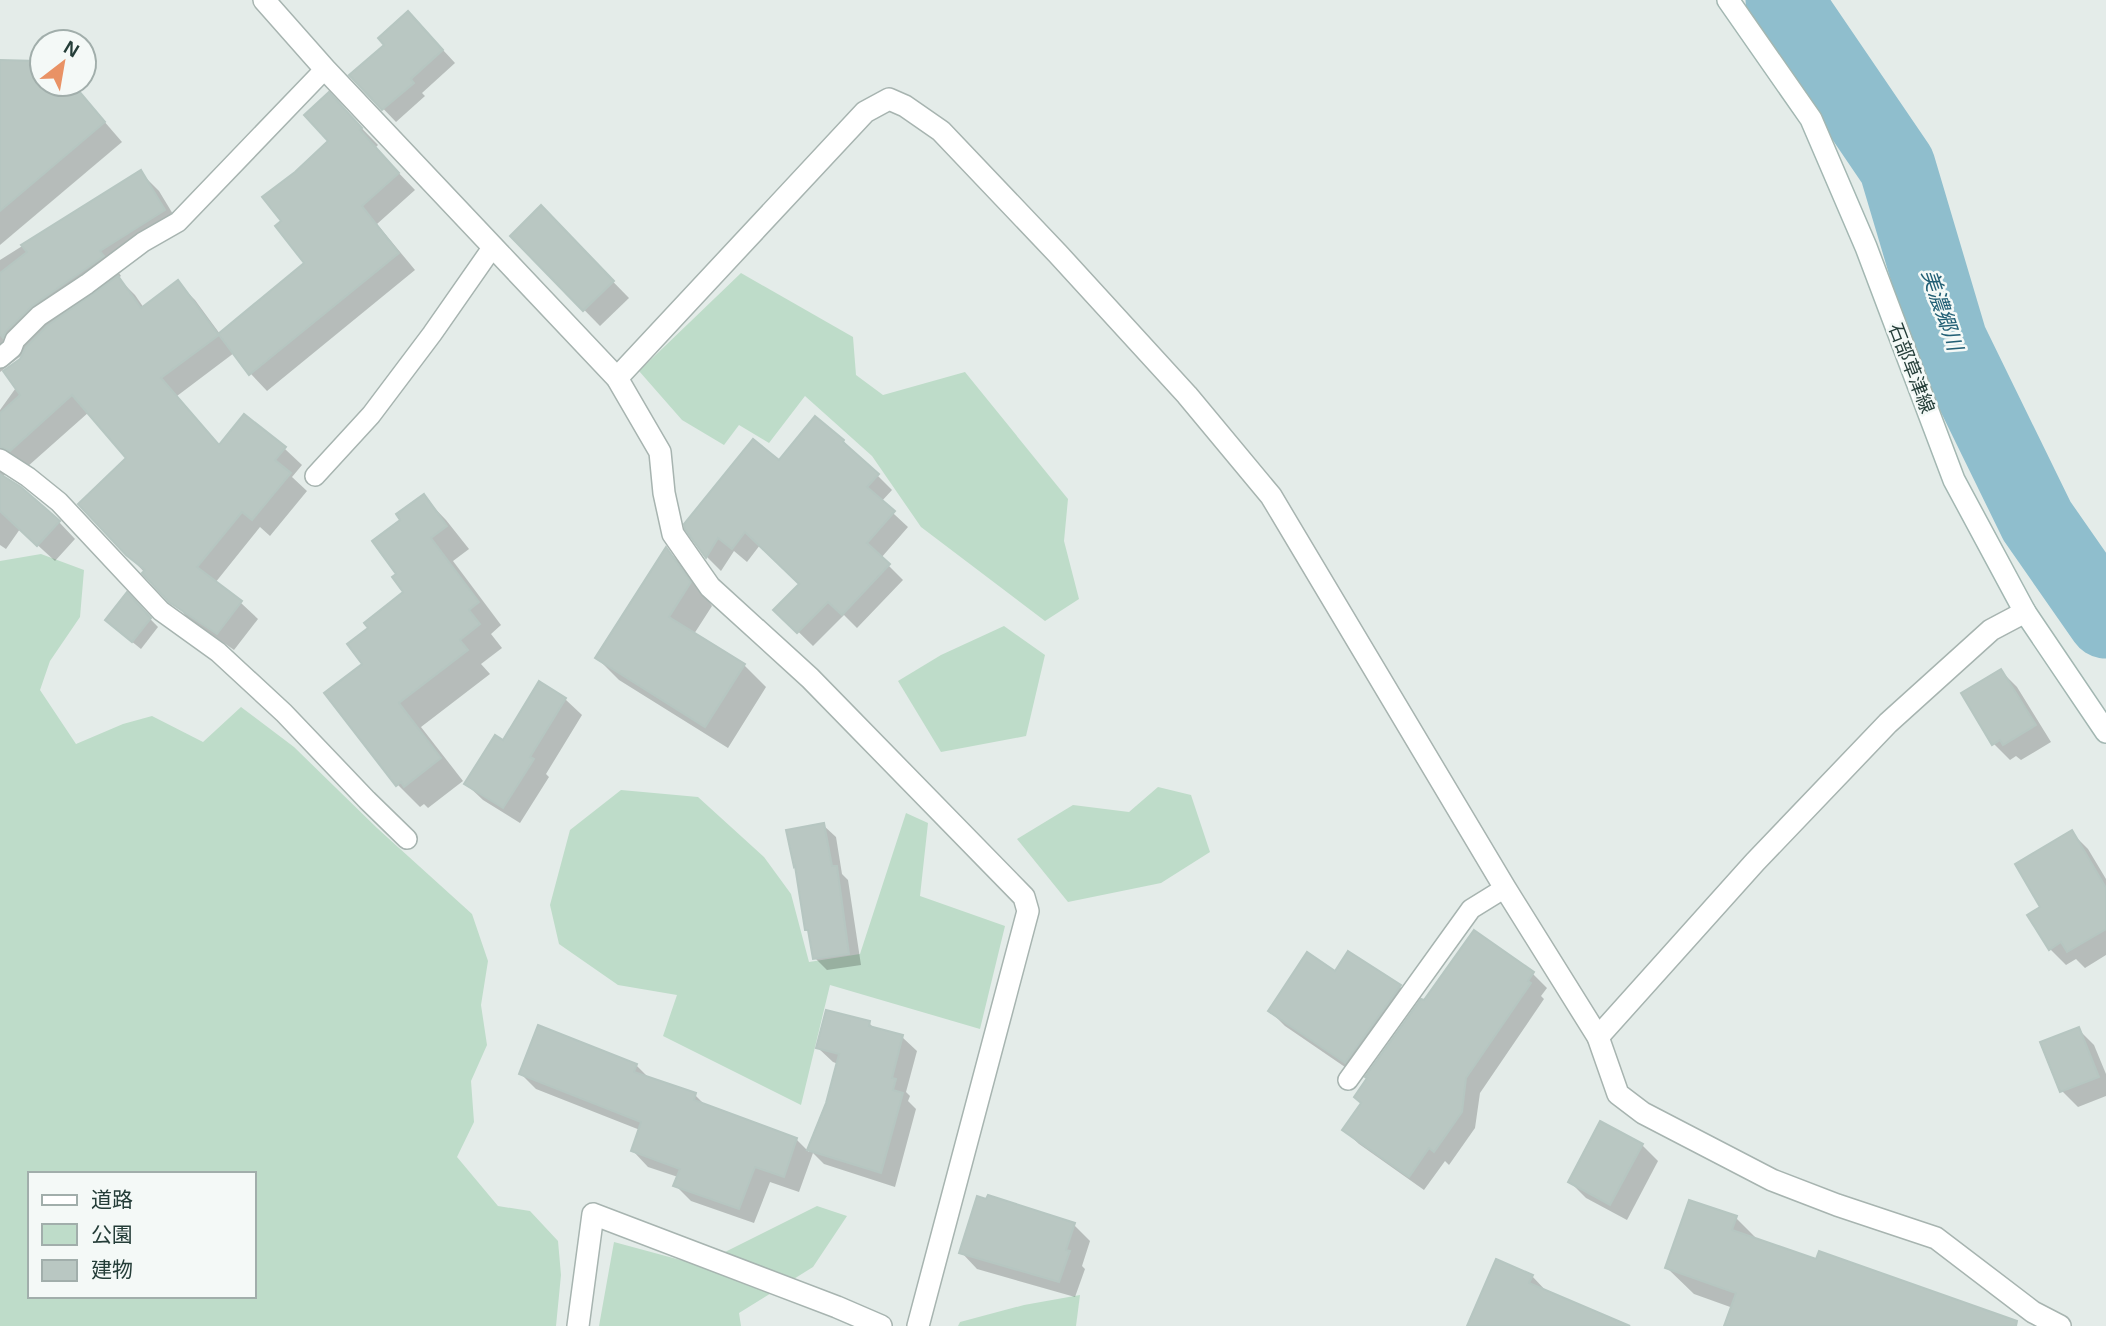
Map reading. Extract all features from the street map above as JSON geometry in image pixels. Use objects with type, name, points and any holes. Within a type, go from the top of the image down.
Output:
[{"type":"street","points":[[264,0],[492,248],[617,378],[660,452],[664,493],[673,534],[710,587],[810,678],[1024,897],[1028,911],[918,1326]]},
{"type":"street","name":"石部草津線","points":[[1728,0],[1811,119],[1866,247],[1954,480],[2025,612],[2106,732]]},
{"type":"street","points":[[617,378],[865,111],[889,99],[905,106],[941,131],[1058,254],[1187,395],[1271,496],[1505,888],[1598,1037],[1618,1094],[1643,1113],[1772,1180],[1936,1238],[2033,1312],[2060,1326]]},
{"type":"street","points":[[1598,1037],[1755,862],[1888,723],[1991,630],[2025,612]]},
{"type":"street","points":[[578,1326],[593,1214],[881,1326]]},
{"type":"lane","points":[[0,358],[39,316],[143,242],[178,222],[325,69]]},
{"type":"lane","points":[[315,476],[371,415],[492,248]]},
{"type":"lane","points":[[0,459],[59,502],[161,611],[218,652],[284,713],[407,839]]},
{"type":"lane","points":[[1348,1080],[1471,909],[1505,888]]},
{"type":"green space","points":[[741,273],[853,337],[856,375],[883,395],[965,372],[1068,499],[1064,541],[1079,599],[1045,621],[921,527],[872,456],[805,396],[769,443],[739,425],[724,445],[682,420],[639,371]]},
{"type":"green space","points":[[41,554],[84,570],[80,617],[50,661],[40,690],[76,744],[123,724],[152,716],[203,742],[241,707],[294,747],[377,828],[472,914],[488,961],[481,1005],[487,1045],[471,1081],[474,1122],[457,1157],[498,1206],[530,1211],[558,1241],[561,1275],[556,1326],[0,1326],[0,561]]},
{"type":"green space","points":[[1004,626],[1045,655],[1026,736],[941,752],[898,681],[941,655]]},
{"type":"green space","points":[[1158,787],[1191,795],[1210,852],[1161,883],[1068,902],[1017,839],[1073,805],[1129,812]]},
{"type":"green space","points":[[621,790],[698,797],[764,857],[791,894],[809,962],[860,954],[906,813],[928,823],[920,896],[1005,926],[980,1029],[830,985],[801,1105],[663,1036],[677,995],[618,985],[559,944],[550,905],[570,830]]},
{"type":"green space","points":[[817,1206],[847,1216],[813,1267],[739,1313],[741,1326],[599,1326],[614,1242],[699,1265]]},
{"type":"green space","points":[[1080,1295],[1076,1326],[958,1326],[960,1322],[1024,1305]]},
{"type":"building","points":[[408,11],[443,50],[411,79],[414,83],[382,110],[349,75],[384,45],[378,38]]},
{"type":"building","points":[[0,60],[28,61],[28,98],[85,98],[105,122],[0,211]]},
{"type":"building","points":[[329,92],[399,173],[362,206],[399,253],[249,375],[219,335],[161,378],[219,445],[244,414],[286,447],[275,460],[291,473],[252,520],[242,512],[197,567],[242,601],[217,634],[169,602],[142,573],[145,570],[126,555],[78,504],[126,458],[72,395],[10,451],[0,447],[0,413],[20,395],[3,371],[20,359],[26,347],[47,326],[118,276],[141,308],[178,280],[218,334],[304,263],[275,226],[281,221],[262,197],[295,172],[328,141],[304,115]]},
{"type":"building","points":[[141,170],[165,210],[100,251],[104,256],[32,306],[6,331],[3,338],[0,334],[0,273],[27,252],[21,245]]},
{"type":"building","points":[[541,205],[614,281],[583,311],[510,236]]},
{"type":"building","points":[[815,416],[879,474],[867,487],[895,511],[867,543],[890,564],[842,615],[828,602],[797,633],[773,610],[799,584],[745,532],[732,549],[718,538],[706,558],[684,524],[753,439],[779,460]]},
{"type":"building","points":[[0,474],[21,487],[60,521],[37,546],[0,511]]},
{"type":"building","points":[[424,494],[447,526],[431,538],[479,602],[469,610],[480,624],[460,640],[468,650],[399,703],[441,758],[404,787],[401,782],[396,786],[324,693],[362,664],[347,644],[368,628],[364,623],[403,592],[392,577],[396,574],[372,541],[400,520],[396,514]]},
{"type":"building","points":[[666,547],[691,582],[669,617],[745,664],[705,727],[595,658]]},
{"type":"building","points":[[127,592],[151,618],[132,642],[105,620]]},
{"type":"building","points":[[2001,669],[2036,725],[2003,745],[2000,740],[1992,745],[1961,693]]},
{"type":"building","points":[[539,681],[566,698],[530,757],[534,759],[503,808],[464,784],[495,735],[503,740]]},
{"type":"building","points":[[824,823],[832,866],[837,866],[849,954],[813,959],[786,830]]},
{"type":"building","points":[[2072,830],[2106,888],[2106,929],[2067,952],[2061,942],[2049,950],[2027,915],[2040,907],[2015,864]]},
{"type":"building","points":[[1474,930],[1534,972],[1528,981],[1531,983],[1466,1078],[1462,1112],[1434,1152],[1429,1148],[1409,1177],[1342,1130],[1361,1103],[1354,1097],[1367,1078],[1365,1077]]},
{"type":"building","points":[[1348,951],[1401,985],[1345,1063],[1268,1011],[1307,952],[1335,971]]},
{"type":"building","points":[[826,1010],[870,1021],[869,1026],[903,1035],[892,1078],[896,1079],[893,1090],[903,1093],[881,1173],[807,1150],[826,1103],[839,1054],[816,1048]]},
{"type":"building","points":[[538,1025],[637,1064],[634,1072],[696,1093],[694,1100],[797,1138],[784,1177],[755,1167],[739,1209],[673,1186],[680,1169],[631,1151],[641,1122],[519,1074]]},
{"type":"building","points":[[2079,1027],[2099,1077],[2060,1092],[2040,1042]]},
{"type":"building","points":[[1600,1121],[1643,1144],[1610,1205],[1568,1182]]},
{"type":"building","points":[[988,1195],[1075,1223],[1066,1250],[1070,1251],[1059,1282],[959,1253],[977,1196],[986,1199]]},
{"type":"building","points":[[1689,1200],[1737,1216],[1732,1230],[1816,1259],[1819,1251],[2017,1321],[2016,1326],[1724,1326],[1736,1293],[1665,1268]]},
{"type":"building","points":[[1496,1259],[1533,1275],[1529,1283],[1630,1326],[1467,1326]]},
{"type":"waterway","name":"美濃郷川","points":[[1784,0],[1897,166],[1949,341],[2037,521],[2106,620]]}]
